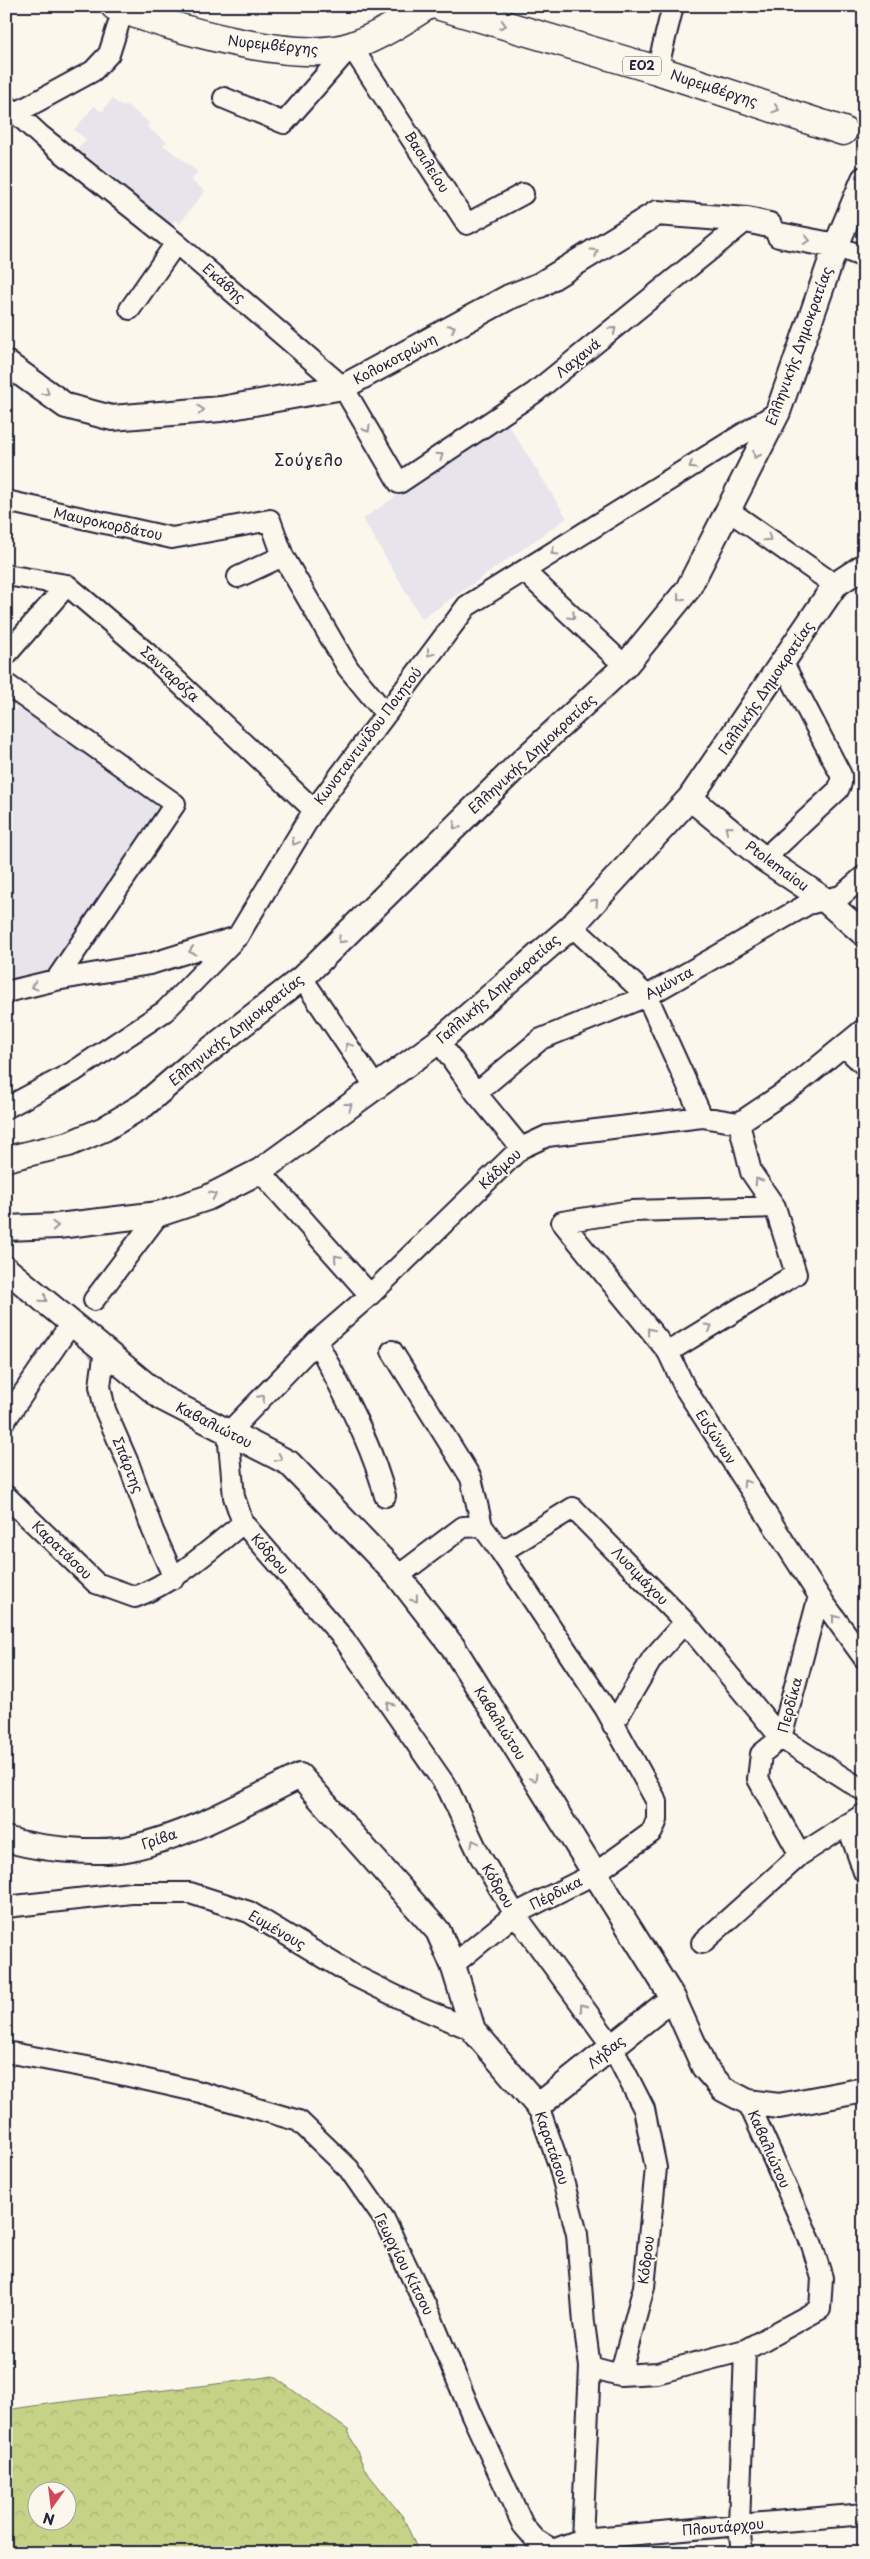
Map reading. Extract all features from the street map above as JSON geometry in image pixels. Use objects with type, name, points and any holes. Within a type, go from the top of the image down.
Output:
[{"type":"main road","name":"Νυρεμβέργης","points":[[119,8],[186,30],[239,42],[296,50],[324,50],[351,46],[401,22],[426,6]]},
{"type":"main road","name":"Νυρεμβέργης","points":[[440,6],[657,70],[854,134]]},
{"type":"street","points":[[657,70],[673,6]]},
{"type":"street","name":"Εκάβης","points":[[119,8],[109,54],[93,71],[11,109],[41,136],[176,243],[343,387],[399,483]]},
{"type":"street","points":[[224,98],[284,122],[351,46]]},
{"type":"street","name":"Βασιλείου","points":[[351,46],[467,224],[522,194]]},
{"type":"street","name":"Ελληνικής Δημοκρατίας","points":[[6,1159],[69,1144],[104,1129],[144,1105],[193,1063],[302,978],[518,765],[624,666],[688,589],[778,412],[836,246],[864,180]]},
{"type":"street","name":"Κολοκοτρώνη","points":[[6,363],[66,406],[112,418],[221,409],[343,387],[509,297],[540,285],[657,213],[747,220],[774,230],[836,246]]},
{"type":"street","name":"Λαχανά","points":[[399,483],[534,393],[747,220]]},
{"type":"street","points":[[130,309],[176,243]]},
{"type":"street","points":[[836,246],[864,257]]},
{"type":"street","name":"Κωνσταντινίδου Ποιητού","points":[[6,1108],[73,1072],[165,1011],[238,936],[314,810],[466,606],[778,412]]},
{"type":"street","name":"Μαυροκορδάτου","points":[[6,502],[172,538],[270,520],[283,556]]},
{"type":"street","points":[[728,510],[835,585]]},
{"type":"street","points":[[238,577],[283,556],[348,668],[385,713]]},
{"type":"street","name":"Γαλλικής Δημοκρατίας","points":[[6,1228],[58,1226],[159,1214],[208,1198],[260,1171],[439,1041],[572,926],[690,798],[835,585],[864,566]]},
{"type":"street","points":[[524,571],[624,666]]},
{"type":"street","points":[[6,575],[66,585]]},
{"type":"street","points":[[6,655],[66,585]]},
{"type":"street","name":"Σανταρόζα","points":[[66,585],[155,660],[314,810]]},
{"type":"street","points":[[764,859],[838,790],[841,783],[841,775],[783,663]]},
{"type":"street","points":[[6,684],[175,804],[56,980]]},
{"type":"street","name":"Ptolemaiou","points":[[690,798],[764,859],[825,900],[864,934]]},
{"type":"street","name":"Αμύντα","points":[[476,1093],[540,1039],[647,996],[808,904],[841,896],[864,876]]},
{"type":"street","points":[[572,926],[647,996],[702,1117]]},
{"type":"street","points":[[6,992],[56,980],[150,964],[238,936]]},
{"type":"street","points":[[302,978],[376,1086]]},
{"type":"street","points":[[668,1352],[796,1274],[775,1207],[751,1172],[740,1123],[789,1090],[864,1029]]},
{"type":"street","points":[[439,1041],[476,1093],[521,1148]]},
{"type":"street","points":[[844,1046],[864,1065]]},
{"type":"street","name":"Κάδμου","points":[[228,1433],[317,1341],[370,1295],[521,1148],[546,1136],[702,1117],[740,1123]]},
{"type":"street","points":[[260,1171],[370,1295]]},
{"type":"street","name":"Ευζώνων","points":[[775,1207],[631,1211],[562,1222],[668,1352],[685,1388],[819,1596],[864,1658]]},
{"type":"street","points":[[94,1300],[159,1214]]},
{"type":"street","name":"Καβαλιώτου","points":[[9,1278],[72,1322],[162,1398],[289,1463],[398,1576],[453,1647],[673,1998],[704,2067],[723,2089],[748,2102],[812,2246],[822,2278],[820,2310],[745,2350]]},
{"type":"street","points":[[6,1419],[72,1322]]},
{"type":"street","points":[[317,1341],[361,1429],[378,1468],[385,1496]]},
{"type":"street","name":"Σπάρτης","points":[[105,1349],[100,1386],[105,1410],[129,1465],[152,1531],[174,1578]]},
{"type":"street","points":[[392,1352],[470,1478],[482,1526],[600,1700],[613,1725]]},
{"type":"street","name":"Κόδρου","points":[[228,1433],[234,1496],[242,1523],[349,1647],[448,1790],[479,1854],[515,1914],[612,2046],[644,2110],[656,2168],[644,2287],[620,2375]]},
{"type":"street","name":"Καρατάσου","points":[[6,1496],[96,1583],[135,1598],[160,1588],[174,1578]]},
{"type":"street","name":"Λυσιμάχου","points":[[501,1552],[573,1508],[685,1622],[781,1738],[864,1791]]},
{"type":"street","points":[[174,1578],[242,1523]]},
{"type":"street","points":[[398,1576],[463,1526],[482,1526]]},
{"type":"street","name":"Περδίκα","points":[[800,1856],[758,1779],[761,1754],[781,1738],[819,1596]]},
{"type":"street","points":[[613,1725],[652,1659],[685,1622]]},
{"type":"street","name":"Πέρδικα","points":[[453,1965],[515,1914],[594,1874],[652,1832],[657,1820],[657,1802],[613,1725]]},
{"type":"street","name":"Καρατάσου","points":[[300,1776],[438,1931],[453,1965],[473,2030],[538,2106],[560,2165],[577,2234],[584,2323],[590,2367],[582,2539]]},
{"type":"street","name":"Γρίβα","points":[[6,1839],[86,1851],[131,1848],[203,1823],[300,1776]]},
{"type":"street","points":[[702,1943],[800,1856],[856,1819],[864,1872]]},
{"type":"street","name":"Ευμένους","points":[[6,1907],[131,1893],[190,1893],[249,1912],[353,1975],[420,2008],[473,2030]]},
{"type":"street","name":"Λήδας","points":[[538,2106],[673,1998]]},
{"type":"street","name":"Γεωργίου Κίτσου","points":[[6,2052],[98,2069],[200,2092],[299,2121],[349,2169],[384,2219],[432,2317],[472,2415],[523,2525],[535,2539],[553,2551]]},
{"type":"street","points":[[748,2102],[779,2106],[864,2090]]},
{"type":"street","points":[[590,2367],[620,2375],[657,2373],[745,2350],[739,2526],[742,2553]]},
{"type":"street","name":"Πλουτάρχου","points":[[553,2551],[582,2539],[864,2514]]},
{"type":"shaded area","points":[[112,99],[123,107],[127,105],[149,123],[147,127],[167,142],[163,145],[198,172],[191,180],[205,191],[180,223],[175,220],[167,230],[115,189],[120,182],[78,149],[86,139],[74,130],[94,106],[102,112]]},
{"type":"shaded area","points":[[506,421],[567,518],[422,619],[363,519]]},
{"type":"shaded area","points":[[25,699],[173,800],[55,975],[6,987],[6,720]]},
{"type":"green space","points":[[273,2376],[348,2430],[365,2470],[403,2517],[419,2553],[6,2553],[6,2410]]},
{"type":"district","name":"Σούγελο","points":[[309,460]]}]
